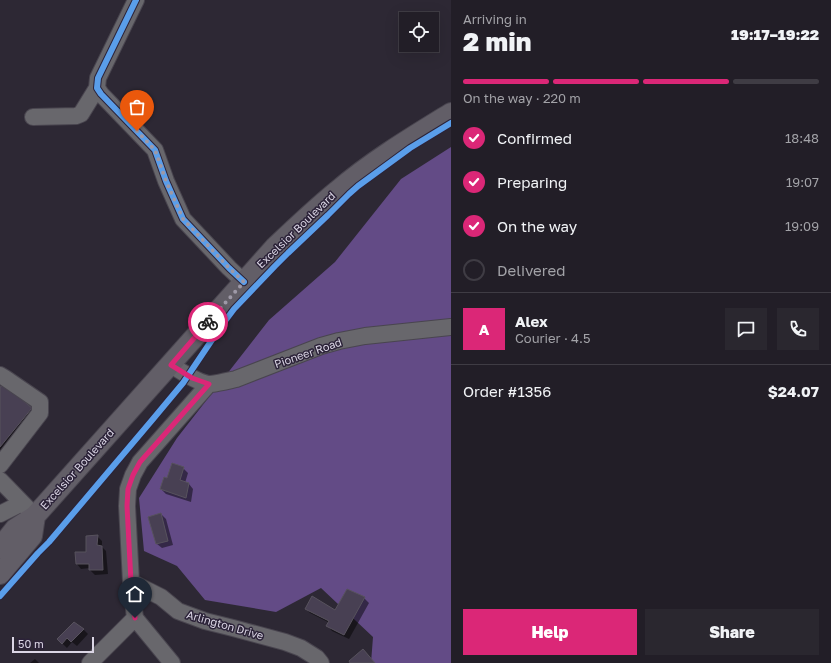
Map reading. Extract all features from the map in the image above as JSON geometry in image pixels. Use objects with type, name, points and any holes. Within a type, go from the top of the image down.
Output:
[{"type":"main road","name":"Excelsior Boulevard","points":[[0,548],[28,509],[171,365],[244,282],[306,217],[338,190],[381,158],[451,113]]},
{"type":"main road","name":"Excelsior Boulevard","points":[[0,574],[32,536],[28,509]]},
{"type":"street","points":[[33,117],[76,116],[81,114],[96,88],[98,78],[136,0]]},
{"type":"street","points":[[96,88],[155,150],[166,181],[183,219],[244,282]]},
{"type":"street","name":"Pioneer Road","points":[[209,384],[236,379],[321,346],[339,341],[365,336],[451,327]]},
{"type":"street","points":[[171,365],[192,378],[209,384],[140,462],[128,489],[127,506],[131,582],[135,618],[172,663]]},
{"type":"street","points":[[0,376],[40,402],[40,412],[0,465]]},
{"type":"street","points":[[0,480],[28,509]]},
{"type":"street","points":[[0,514],[28,509]]},
{"type":"street","name":"Arlington Drive","points":[[131,582],[162,597],[178,612],[205,621],[285,642],[301,648],[317,658],[321,663]]},
{"type":"street","points":[[90,663],[135,618]]},
{"type":"shaded area","points":[[451,147],[451,663],[371,663],[373,637],[321,588],[276,612],[205,600],[177,566],[144,551],[139,498],[177,438],[269,320],[335,262],[401,179]]},
{"type":"building","points":[[4,385],[32,408],[0,447],[0,387]]},
{"type":"building","points":[[172,463],[184,467],[180,480],[189,483],[186,498],[160,489],[164,477],[167,478]]},
{"type":"building","points":[[161,513],[168,541],[156,544],[148,517]]},
{"type":"building","points":[[98,535],[97,545],[102,546],[103,570],[89,570],[89,564],[76,564],[75,552],[86,552],[86,536]]},
{"type":"building","points":[[347,589],[365,597],[344,635],[326,626],[329,621],[305,609],[312,596],[335,610]]},
{"type":"building","points":[[74,622],[84,629],[71,642],[67,638],[62,644],[57,639]]},
{"type":"building","points":[[363,649],[375,663],[350,663],[349,661]]},
{"type":"cycle path","points":[[136,0],[98,78],[97,88],[155,150],[166,181],[183,219],[244,282]]},
{"type":"cycle path","points":[[0,596],[49,542],[183,383],[234,309],[288,253],[358,186],[410,148],[451,123]]},
{"type":"way so far","points":[[137,131],[155,150],[166,181],[183,219],[244,282],[208,322]]},
{"type":"route","points":[[135,618],[131,582],[127,506],[128,489],[140,462],[209,384],[192,378],[171,365],[208,322]]}]
